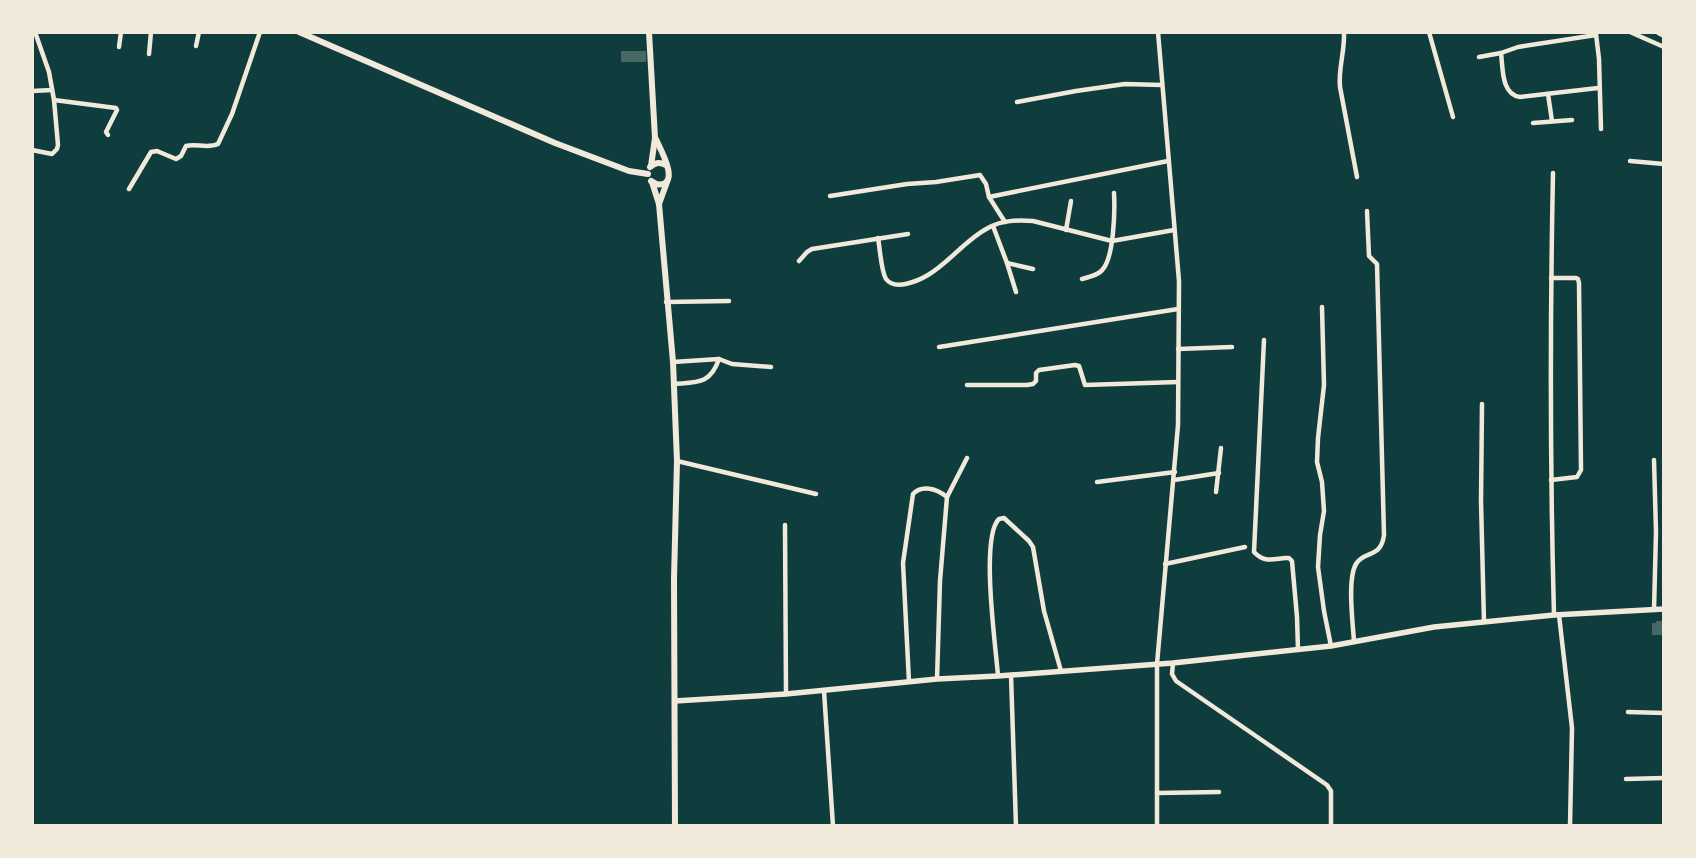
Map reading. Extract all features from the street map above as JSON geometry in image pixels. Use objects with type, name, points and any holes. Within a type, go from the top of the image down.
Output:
[{"type":"main road","points":[[299,32],[554,143],[629,171],[648,174]]},
{"type":"main road","points":[[649,32],[655,138],[648,174],[659,204],[672,362],[677,461],[674,579],[676,826]]},
{"type":"main road","points":[[655,138],[670,170],[670,176],[659,204]]},
{"type":"main road","points":[[651,166],[656,163],[666,165]]},
{"type":"main road","points":[[652,182],[657,185],[668,181]]},
{"type":"street","points":[[32,150],[52,154],[57,150],[54,100],[49,72],[35,32]]},
{"type":"street","points":[[119,47],[121,32]]},
{"type":"street","points":[[149,54],[152,32]]},
{"type":"street","points":[[196,46],[199,32]]},
{"type":"street","points":[[129,189],[151,152],[157,151],[176,159],[181,156],[186,146],[209,147],[218,144],[232,114],[260,32]]},
{"type":"street","points":[[1154,826],[1157,825],[1158,664],[1178,425],[1178,281],[1158,32]]},
{"type":"street","points":[[1344,32],[1339,78],[1357,177]]},
{"type":"street","points":[[1429,32],[1453,117]]},
{"type":"street","points":[[1630,32],[1664,47]]},
{"type":"street","points":[[1479,56],[1501,53],[1518,47],[1596,34],[1599,59],[1598,88],[1601,129]]},
{"type":"street","points":[[1501,53],[1504,79],[1510,94],[1520,97],[1598,88]]},
{"type":"street","points":[[1017,102],[1125,84],[1162,85]]},
{"type":"street","points":[[32,91],[52,90]]},
{"type":"street","points":[[1548,94],[1552,121]]},
{"type":"street","points":[[54,100],[116,108],[117,110],[106,132],[108,135]]},
{"type":"street","points":[[1533,123],[1572,120]]},
{"type":"street","points":[[989,197],[1168,160]]},
{"type":"street","points":[[1630,162],[1664,164]]},
{"type":"street","points":[[1553,174],[1551,480],[1556,615],[1572,728],[1570,826]]},
{"type":"street","points":[[830,196],[980,175],[986,184],[989,197],[1004,222]]},
{"type":"street","points":[[1082,279],[1103,270],[1112,241],[1115,207],[1114,193]]},
{"type":"street","points":[[1066,230],[1071,201]]},
{"type":"street","points":[[1354,642],[1352,572],[1360,559],[1379,549],[1384,535],[1377,264],[1368,256],[1367,211]]},
{"type":"street","points":[[878,238],[884,276],[890,282],[897,285],[916,281],[930,274],[973,237],[1004,222],[1033,221],[1112,241],[1174,230]]},
{"type":"street","points":[[993,226],[1016,292]]},
{"type":"street","points":[[799,261],[802,256],[812,249],[908,234]]},
{"type":"street","points":[[1007,263],[1033,269]]},
{"type":"street","points":[[1551,278],[1576,278],[1579,284],[1581,470],[1577,476],[1551,480]]},
{"type":"street","points":[[666,302],[729,301]]},
{"type":"street","points":[[1322,307],[1324,386],[1317,462],[1322,482],[1324,511],[1320,534],[1318,567],[1331,646]]},
{"type":"street","points":[[939,347],[1178,309]]},
{"type":"street","points":[[1264,340],[1254,552],[1266,560],[1289,558],[1292,562],[1298,650]]},
{"type":"street","points":[[1178,349],[1232,347]]},
{"type":"street","points":[[672,362],[719,359],[732,364],[771,367]]},
{"type":"street","points":[[673,384],[702,382],[713,371],[719,359]]},
{"type":"street","points":[[966,385],[1033,384],[1036,381],[1036,373],[1039,370],[1075,366],[1079,366],[1085,385],[1178,382]]},
{"type":"street","points":[[1482,404],[1481,502],[1484,622]]},
{"type":"street","points":[[1216,492],[1221,448]]},
{"type":"street","points":[[937,679],[940,581],[946,497],[967,458]]},
{"type":"street","points":[[1654,460],[1656,532],[1654,610]]},
{"type":"street","points":[[677,461],[816,494]]},
{"type":"street","points":[[1097,482],[1175,472]]},
{"type":"street","points":[[1174,480],[1219,473]]},
{"type":"street","points":[[909,682],[903,563],[913,494],[924,487],[942,493],[946,497]]},
{"type":"street","points":[[998,676],[990,598],[992,536],[993,528],[999,519],[1004,518],[1033,547],[1044,611],[1061,671]]},
{"type":"street","points":[[785,525],[786,694]]},
{"type":"street","points":[[1165,564],[1245,547]]},
{"type":"street","points":[[676,701],[824,691],[937,679],[1173,663],[1331,646],[1434,626],[1556,615],[1664,609]]},
{"type":"street","points":[[1173,663],[1172,674],[1176,680],[1327,785],[1331,791],[1331,826]]},
{"type":"street","points":[[1012,675],[1016,826]]},
{"type":"street","points":[[824,691],[833,826]]},
{"type":"street","points":[[1628,712],[1664,713]]},
{"type":"street","points":[[1626,779],[1664,778]]},
{"type":"street","points":[[1157,793],[1219,792]]},
{"type":"building","points":[[621,51],[646,51],[646,62],[621,62]]},
{"type":"building","points":[[1656,621],[1664,621],[1664,635],[1652,635],[1652,623],[1656,623]]}]
